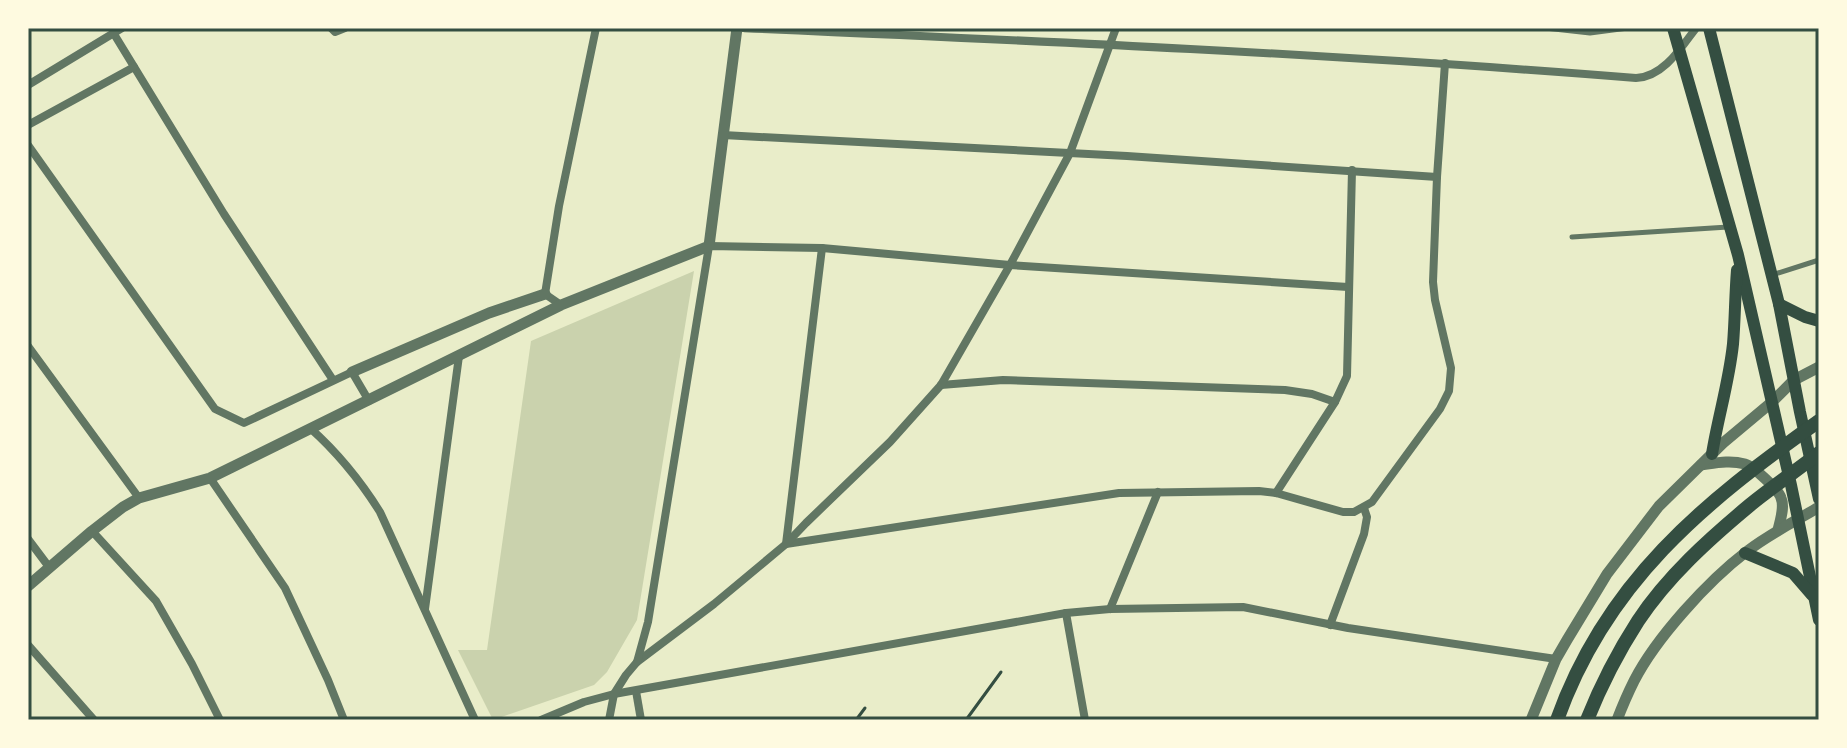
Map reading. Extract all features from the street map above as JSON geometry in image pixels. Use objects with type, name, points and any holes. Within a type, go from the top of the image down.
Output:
[{"type":"main road","points":[[1673,28],[1738,255],[1819,620]]},
{"type":"main road","points":[[1709,28],[1779,304],[1819,499]]},
{"type":"main road","points":[[1712,454],[1733,344],[1738,255]]},
{"type":"main road","points":[[1779,304],[1819,321]]},
{"type":"main road","points":[[1557,720],[1581,662],[1617,604],[1646,567],[1687,525],[1819,421]]},
{"type":"main road","points":[[1587,720],[1601,685],[1639,619],[1661,590],[1716,535],[1819,453]]},
{"type":"main road","points":[[1745,553],[1793,573],[1813,596]]},
{"type":"street","points":[[331,28],[335,32],[345,28]]},
{"type":"street","points":[[545,294],[559,206],[596,28]]},
{"type":"street","points":[[637,662],[648,622],[709,246],[739,28],[1110,44],[1445,63],[1636,78],[1654,75],[1696,28]]},
{"type":"street","points":[[609,720],[614,694],[637,662],[786,544],[890,442],[941,385],[1070,153],[1116,28]]},
{"type":"street","points":[[28,85],[118,31],[134,67],[224,214],[333,380]]},
{"type":"street","points":[[786,544],[1119,493],[1259,491],[1343,512],[1364,508],[1372,502],[1440,409],[1449,391],[1451,368],[1434,291],[1437,177],[1445,63]]},
{"type":"street","points":[[28,125],[134,67]]},
{"type":"street","points":[[723,135],[1070,153],[1437,177]]},
{"type":"street","points":[[28,145],[215,409],[244,423],[333,380],[489,313],[545,294]]},
{"type":"street","points":[[1276,493],[1335,402],[1347,376],[1352,170]]},
{"type":"street","points":[[28,586],[92,531],[139,498],[210,478],[561,305],[709,246],[822,248],[1010,265],[1348,287]]},
{"type":"street","points":[[786,544],[822,248]]},
{"type":"street","points":[[545,294],[561,305]]},
{"type":"street","points":[[28,346],[139,498]]},
{"type":"street","points":[[425,610],[459,356]]},
{"type":"street","points":[[1531,720],[1556,659],[1607,574],[1659,506],[1794,380],[1819,367]]},
{"type":"street","points":[[352,372],[369,401]]},
{"type":"street","points":[[941,385],[1003,380],[1285,390],[1312,394],[1335,402]]},
{"type":"street","points":[[310,428],[332,447],[364,486],[380,512],[475,720]]},
{"type":"street","points":[[1701,465],[1729,461],[1749,464],[1782,498],[1778,530]]},
{"type":"street","points":[[210,478],[285,588],[344,720]]},
{"type":"street","points":[[1110,609],[1158,492]]},
{"type":"street","points":[[1617,720],[1635,678],[1666,633],[1711,582],[1778,530],[1819,507]]},
{"type":"street","points":[[1330,625],[1364,534],[1367,517],[1364,508]]},
{"type":"street","points":[[92,531],[156,601],[220,720]]},
{"type":"street","points":[[28,539],[49,567]]},
{"type":"street","points":[[541,720],[584,702],[614,694],[1066,613],[1110,609],[1243,607],[1330,625],[1556,659]]},
{"type":"street","points":[[1066,613],[1085,720]]},
{"type":"street","points":[[28,645],[94,720]]},
{"type":"street","points":[[636,691],[641,720]]},
{"type":"lane","points":[[1545,28],[1590,33],[1628,28]]},
{"type":"lane","points":[[1572,237],[1728,227]]},
{"type":"lane","points":[[1771,276],[1819,260]]},
{"type":"path","points":[[966,720],[1001,672]]},
{"type":"path","points":[[856,720],[865,708]]},
{"type":"green space","points":[[694,271],[637,620],[607,672],[594,685],[493,720],[458,650],[487,650],[531,341]]}]
